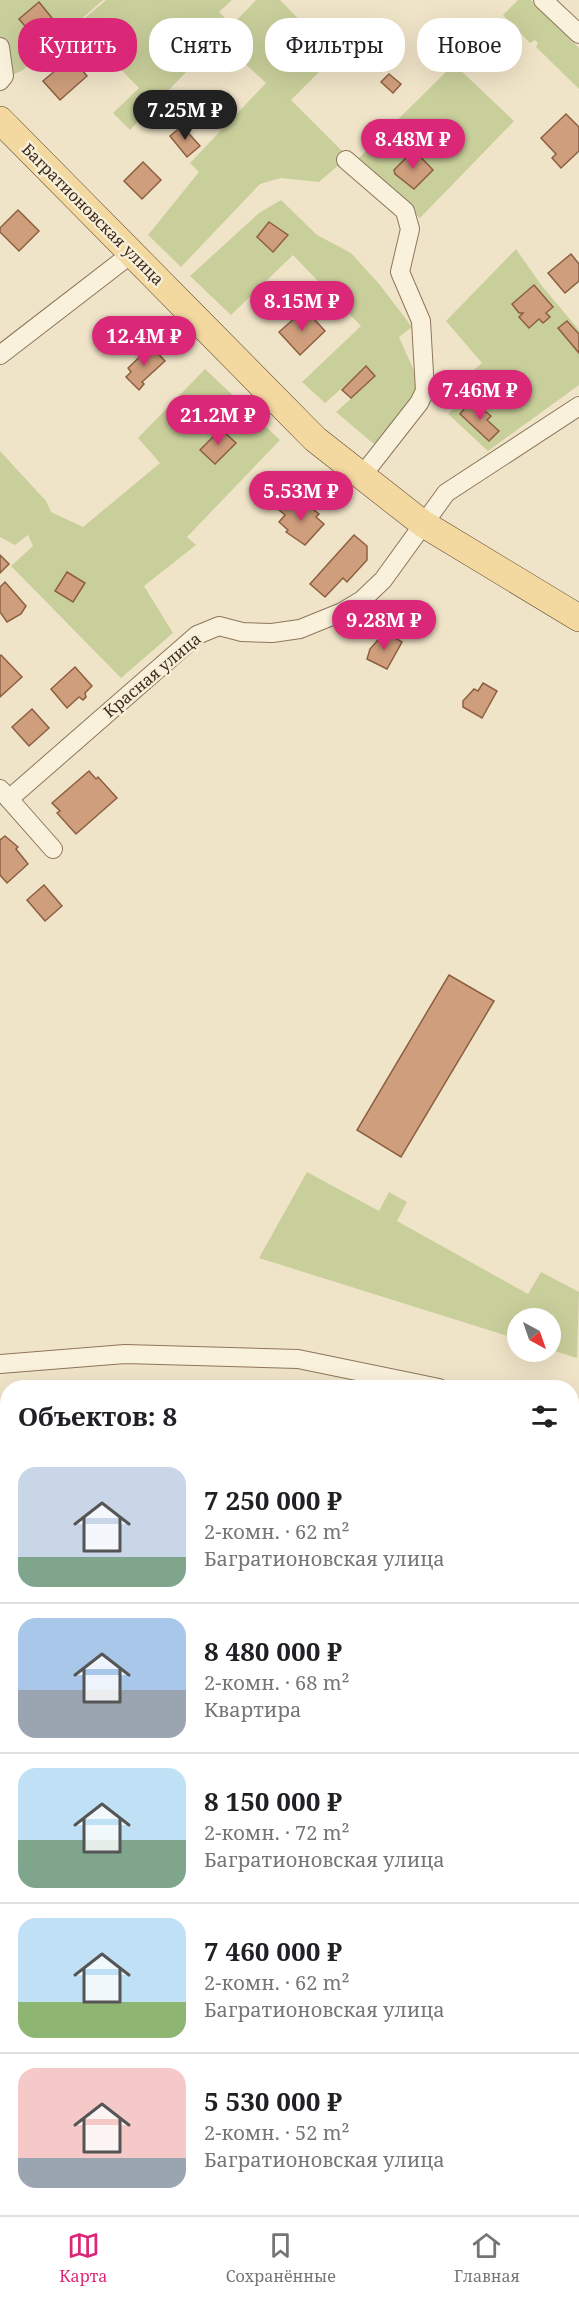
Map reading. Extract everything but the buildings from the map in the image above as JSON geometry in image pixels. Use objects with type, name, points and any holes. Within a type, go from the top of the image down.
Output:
[{"type":"main road","name":"Багратионовская улица","points":[[0,120],[315,439],[422,523],[579,618]]},
{"type":"street","points":[[543,0],[579,34]]},
{"type":"street","points":[[0,47],[4,76],[0,81]]},
{"type":"street","points":[[346,160],[405,211],[410,229],[400,272],[421,321],[424,368],[425,391],[419,403],[361,477]]},
{"type":"street","points":[[0,355],[132,254]]},
{"type":"street","name":"Красная улица","points":[[53,849],[4,794],[197,634],[219,626],[242,632],[272,633],[300,629],[342,612],[362,600],[382,580],[446,493],[579,406]]},
{"type":"street","points":[[0,1364],[126,1354],[298,1359],[400,1380]]},
{"type":"green space","points":[[0,0],[103,0],[82,18],[18,18],[19,72],[0,81]]},
{"type":"green space","points":[[106,0],[232,0],[219,12],[225,18],[149,18],[149,72],[186,72],[130,130],[113,113],[139,88],[123,72],[137,72],[137,18],[85,18]]},
{"type":"green space","points":[[256,0],[280,0],[298,18],[265,18],[265,72],[319,72],[291,100],[348,157],[319,182],[281,178],[260,184],[181,267],[148,235],[199,172],[190,163],[266,83],[253,71],[253,18],[239,18]]},
{"type":"green space","points":[[518,0],[531,0],[579,48],[579,89],[536,47],[538,43],[535,40],[530,43],[522,35],[522,18],[506,18],[503,15]]},
{"type":"green space","points":[[446,72],[462,72],[514,121],[420,218],[354,163]]},
{"type":"green space","points":[[281,200],[317,235],[351,253],[380,285],[412,327],[399,337],[423,391],[374,444],[336,412],[375,377],[367,366],[325,403],[302,382],[361,326],[293,255],[231,315],[190,276],[259,213]]},
{"type":"green space","points":[[516,249],[542,286],[579,330],[579,385],[488,451],[448,414],[478,383],[470,373],[482,363],[446,321]]},
{"type":"green space","points":[[205,369],[280,440],[187,537],[196,545],[144,586],[173,633],[121,678],[11,566],[33,546],[28,535],[15,545],[0,537],[0,451],[46,501],[51,512],[83,527],[160,463],[138,438]]},
{"type":"green space","points":[[307,1172],[379,1211],[389,1192],[407,1202],[397,1221],[528,1294],[541,1272],[579,1292],[577,1358],[561,1353],[561,1308],[507,1308],[507,1336],[259,1258]]}]
